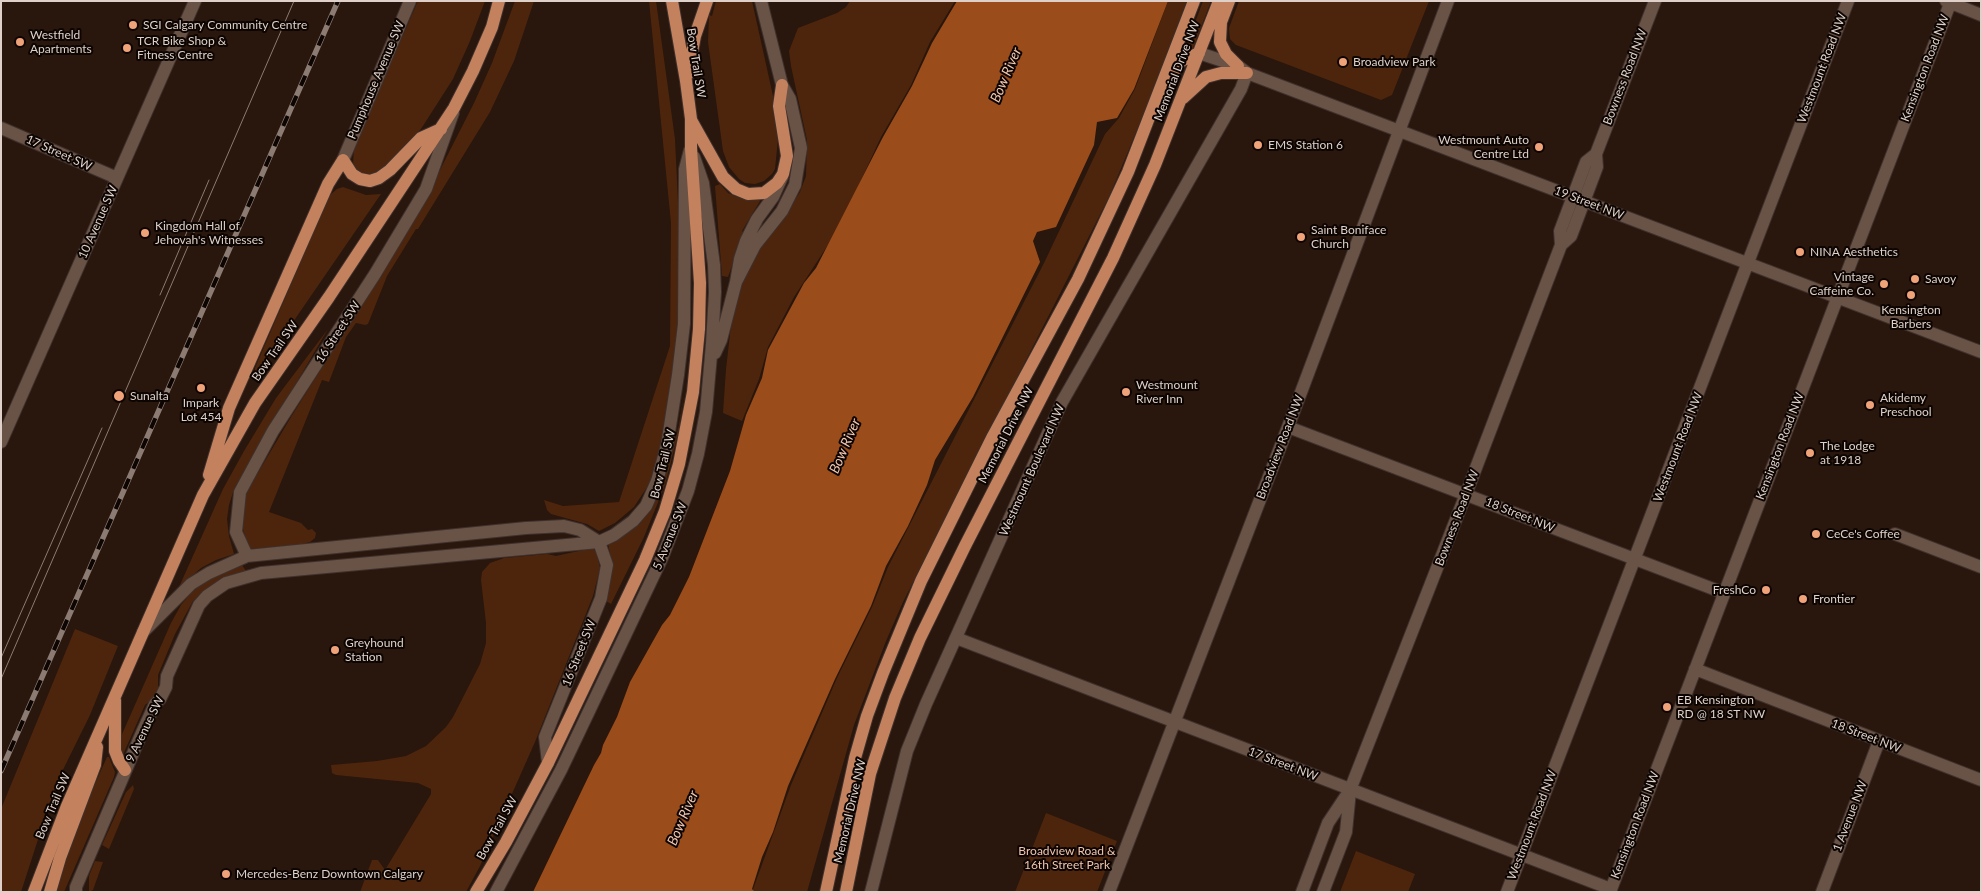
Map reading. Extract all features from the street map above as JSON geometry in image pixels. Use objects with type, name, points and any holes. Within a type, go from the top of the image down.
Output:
[{"type":"main road","name":"Bow Trail SW","points":[[34,892],[67,806],[203,495],[255,403],[329,297],[454,108],[474,71],[492,27],[499,1]]},
{"type":"main road","name":"Bow Trail SW","points":[[476,892],[506,842],[548,763],[645,560],[665,510],[679,464],[693,392],[699,329],[700,283],[691,148],[691,119],[672,1]]},
{"type":"main road","points":[[686,81],[695,36],[707,1]]},
{"type":"main road","name":"Memorial Drive NW","points":[[826,892],[855,758],[867,716],[883,673],[925,573],[993,436],[1078,279],[1128,172],[1194,1]]},
{"type":"main road","name":"Memorial Drive NW","points":[[846,892],[870,774],[895,698],[920,638],[965,546],[1113,258],[1155,165],[1219,1]]},
{"type":"main road","points":[[1229,1],[1221,22],[1220,42],[1226,54],[1242,69]]},
{"type":"main road","points":[[1160,91],[1182,62],[1199,53]]},
{"type":"main road","points":[[1180,102],[1206,77],[1242,69]]},
{"type":"main road","points":[[691,119],[723,177],[736,189],[748,194],[764,192],[777,183],[783,174],[787,156],[779,106],[782,85]]},
{"type":"main road","points":[[203,495],[229,408],[328,184],[342,160],[352,174],[360,179],[370,181],[379,178],[390,170],[421,138],[440,129]]},
{"type":"main road","points":[[115,695],[115,751],[125,770]]},
{"type":"main road","name":"Bow Trail SW","points":[[50,892],[60,858],[95,765],[99,732]]},
{"type":"street","name":"10 Avenue SW","points":[[1,442],[195,1]]},
{"type":"street","name":"Pumphouse Avenue SW","points":[[342,160],[410,1]]},
{"type":"street","points":[[736,282],[755,245],[782,211],[795,185],[801,148],[790,99],[782,85],[761,1]]},
{"type":"street","name":"Broadview Road NW","points":[[1109,892],[1288,427],[1448,1]]},
{"type":"street","name":"Bowness Road NW","points":[[1302,892],[1328,822],[1350,790],[1561,245],[1571,236],[1578,198],[1597,167],[1596,154],[1655,1]]},
{"type":"street","name":"Westmount Road NW","points":[[1506,892],[1848,1]]},
{"type":"street","points":[[1949,2],[1981,15]]},
{"type":"street","name":"Kensington Road NW","points":[[1610,890],[1838,297],[1949,2]]},
{"type":"street","name":"19 Street NW","points":[[1199,53],[1981,352]]},
{"type":"street","name":"Westmount Boulevard NW","points":[[871,892],[906,751],[1062,402],[1241,89],[1242,69]]},
{"type":"street","name":"16 Street SW","points":[[247,556],[236,532],[240,492],[273,431],[375,274],[426,189],[441,152],[454,108]]},
{"type":"street","name":"17 Street SW","points":[[1,128],[117,178]]},
{"type":"street","points":[[144,632],[191,584],[209,573],[247,556],[564,526],[580,530],[599,542],[614,535],[632,521],[646,506],[657,482],[667,445],[674,406],[684,324],[686,169],[691,148]]},
{"type":"street","name":"5 Avenue SW","points":[[496,892],[561,770],[662,558],[688,491],[698,454],[706,412],[715,292],[714,265],[702,183],[691,148]]},
{"type":"street","points":[[710,362],[721,340],[746,241],[757,219],[773,198],[783,174]]},
{"type":"street","name":"18 Street NW","points":[[1288,427],[1724,593]]},
{"type":"street","points":[[1895,534],[1981,568]]},
{"type":"street","name":"16 Street SW","points":[[548,763],[545,737],[601,598],[607,565],[599,542]]},
{"type":"street","name":"9 Avenue SW","points":[[76,892],[76,887],[125,770],[155,704],[166,687],[167,676],[199,605],[207,596],[226,583],[261,573],[599,542]]},
{"type":"street","name":"17 Street NW","points":[[956,638],[1610,890]]},
{"type":"street","name":"18 Street NW","points":[[1695,669],[1981,780]]},
{"type":"street","name":"1 Avenue NW","points":[[1822,892],[1879,741]]},
{"type":"street","name":"Bowness Road NW","points":[[1323,892],[1346,832],[1350,790]]},
{"type":"green space","points":[[418,1],[485,1],[453,79],[421,129],[378,174],[367,176],[357,171],[353,165],[354,147]]},
{"type":"green space","points":[[515,1],[534,1],[514,61],[490,112],[387,276],[368,324],[356,323],[346,337],[329,382],[322,380],[269,512],[301,523],[308,530],[312,529],[316,533],[315,538],[303,544],[251,549],[248,546],[242,526],[243,504],[246,493],[291,417],[416,217],[474,103],[492,63]]},
{"type":"green space","points":[[649,1],[656,1],[675,139],[681,266],[677,350],[663,442],[653,478],[634,507],[615,523],[599,531],[587,524],[551,514],[547,510],[544,500],[563,506],[619,502],[670,346],[671,223]]},
{"type":"green space","points":[[716,1],[752,1],[773,96],[778,139],[775,169],[764,181],[755,184],[745,183],[739,179],[729,167],[723,151],[708,42],[709,15],[712,16]]},
{"type":"green space","points":[[850,1],[955,1],[930,42],[911,85],[881,137],[839,228],[794,297],[768,347],[759,379],[742,421],[723,413],[733,308],[740,285],[761,246],[800,192],[806,176],[807,140],[789,51],[798,28],[837,13],[846,7]]},
{"type":"green space","points":[[1168,1],[1187,1],[1145,111],[1109,197],[903,602],[886,641],[854,725],[807,892],[752,892],[791,785],[837,678],[872,607],[888,567],[1044,263],[1105,134],[1119,118],[1135,89]]},
{"type":"green space","points":[[1203,1],[1211,1],[1193,48],[1185,50]]},
{"type":"green space","name":"Broadview Park","points":[[1239,1],[1429,1],[1392,95],[1381,100],[1236,45],[1230,39],[1229,28]]},
{"type":"green space","points":[[720,184],[728,193],[735,196],[758,198],[760,201],[742,231],[744,232],[728,277],[722,276],[715,186]]},
{"type":"green space","points":[[343,187],[366,195],[381,194],[260,370],[255,372],[255,368],[329,196],[337,189]]},
{"type":"green space","points":[[328,329],[234,489],[227,519],[234,554],[216,560],[201,568],[179,587],[223,489],[244,451],[276,398]]},
{"type":"green space","points":[[684,393],[679,430],[665,485],[644,537],[611,604],[606,601],[613,568],[608,544],[658,493],[666,474],[679,425]]},
{"type":"green space","points":[[592,548],[596,551],[600,568],[593,596],[535,742],[480,866],[466,892],[360,892],[372,860],[378,860],[385,870],[431,794],[431,789],[418,783],[336,775],[332,773],[331,765],[377,761],[406,756],[426,746],[446,727],[480,664],[486,643],[486,623],[481,580],[482,572],[490,563],[504,558],[547,554],[556,556]]},
{"type":"green space","points":[[242,565],[246,571],[224,578],[206,589],[193,601],[175,634],[158,675],[158,691],[154,698],[145,705],[122,757],[119,741],[171,623],[181,605],[204,582]]},
{"type":"green space","points":[[75,629],[118,646],[90,715],[56,784],[21,892],[1,892],[1,809]]},
{"type":"green space","points":[[107,757],[109,757],[115,772],[114,777],[64,892],[55,892],[76,827]]},
{"type":"green space","points":[[133,785],[134,789],[109,849],[102,845],[126,792]]},
{"type":"green space","name":"Broadview Road & 16th Street Park","points":[[1046,813],[1117,841],[1097,892],[1015,892]]},
{"type":"green space","points":[[1356,851],[1415,874],[1408,892],[1340,892]]},
{"type":"green space","points":[[95,861],[103,862],[93,890],[89,892],[89,876]]},
{"type":"water","name":"Bow River","points":[[957,1],[1168,1],[1134,89],[1117,118],[1097,122],[1094,145],[1056,227],[1037,232],[1033,241],[1040,262],[973,397],[935,460],[927,485],[908,526],[886,566],[871,606],[835,679],[788,786],[752,889],[755,892],[533,892],[601,753],[630,682],[662,625],[670,615],[689,577],[730,471],[746,415],[762,378],[768,350],[804,283],[816,268],[883,137],[912,86],[932,43]]},
{"type":"tram line","points":[[1,679],[294,1]]},
{"type":"tram line","points":[[160,295],[209,180]]},
{"type":"tram line","points":[[1,658],[102,428]]},
{"type":"railway","points":[[1,771],[338,1]]},
{"type":"place","name":"SGI Calgary Community Centre","points":[[133,25]]},
{"type":"place","name":"Westfield Apartments","points":[[20,42]]},
{"type":"place","name":"TCR Bike Shop & Fitness Centre","points":[[127,48]]},
{"type":"place","name":"Broadview Park","points":[[1343,62]]},
{"type":"place","name":"EMS Station 6","points":[[1258,145]]},
{"type":"place","name":"Westmount Auto Centre Ltd","points":[[1539,147]]},
{"type":"place","name":"Kingdom Hall of Jehovah's Witnesses","points":[[145,233]]},
{"type":"place","name":"Saint Boniface Church","points":[[1301,237]]},
{"type":"place","name":"NINA Aesthetics","points":[[1800,252]]},
{"type":"place","name":"Savoy","points":[[1915,279]]},
{"type":"place","name":"Vintage Caffeine Co.","points":[[1884,284]]},
{"type":"place","name":"Kensington Barbers","points":[[1911,295]]},
{"type":"place","name":"Impark Lot 454","points":[[201,388]]},
{"type":"place","name":"Westmount River Inn","points":[[1126,392]]},
{"type":"place","name":"Sunalta","points":[[119,396]]},
{"type":"place","name":"Akidemy Preschool","points":[[1870,405]]},
{"type":"place","name":"The Lodge at 1918","points":[[1810,453]]},
{"type":"place","name":"CeCe's Coffee","points":[[1816,534]]},
{"type":"place","name":"FreshCo","points":[[1766,590]]},
{"type":"place","name":"Frontier","points":[[1803,599]]},
{"type":"place","name":"Greyhound Station","points":[[335,650]]},
{"type":"place","name":"EB Kensington RD @ 18 ST NW","points":[[1667,707]]},
{"type":"place","name":"Mercedes-Benz Downtown Calgary","points":[[226,874]]}]
